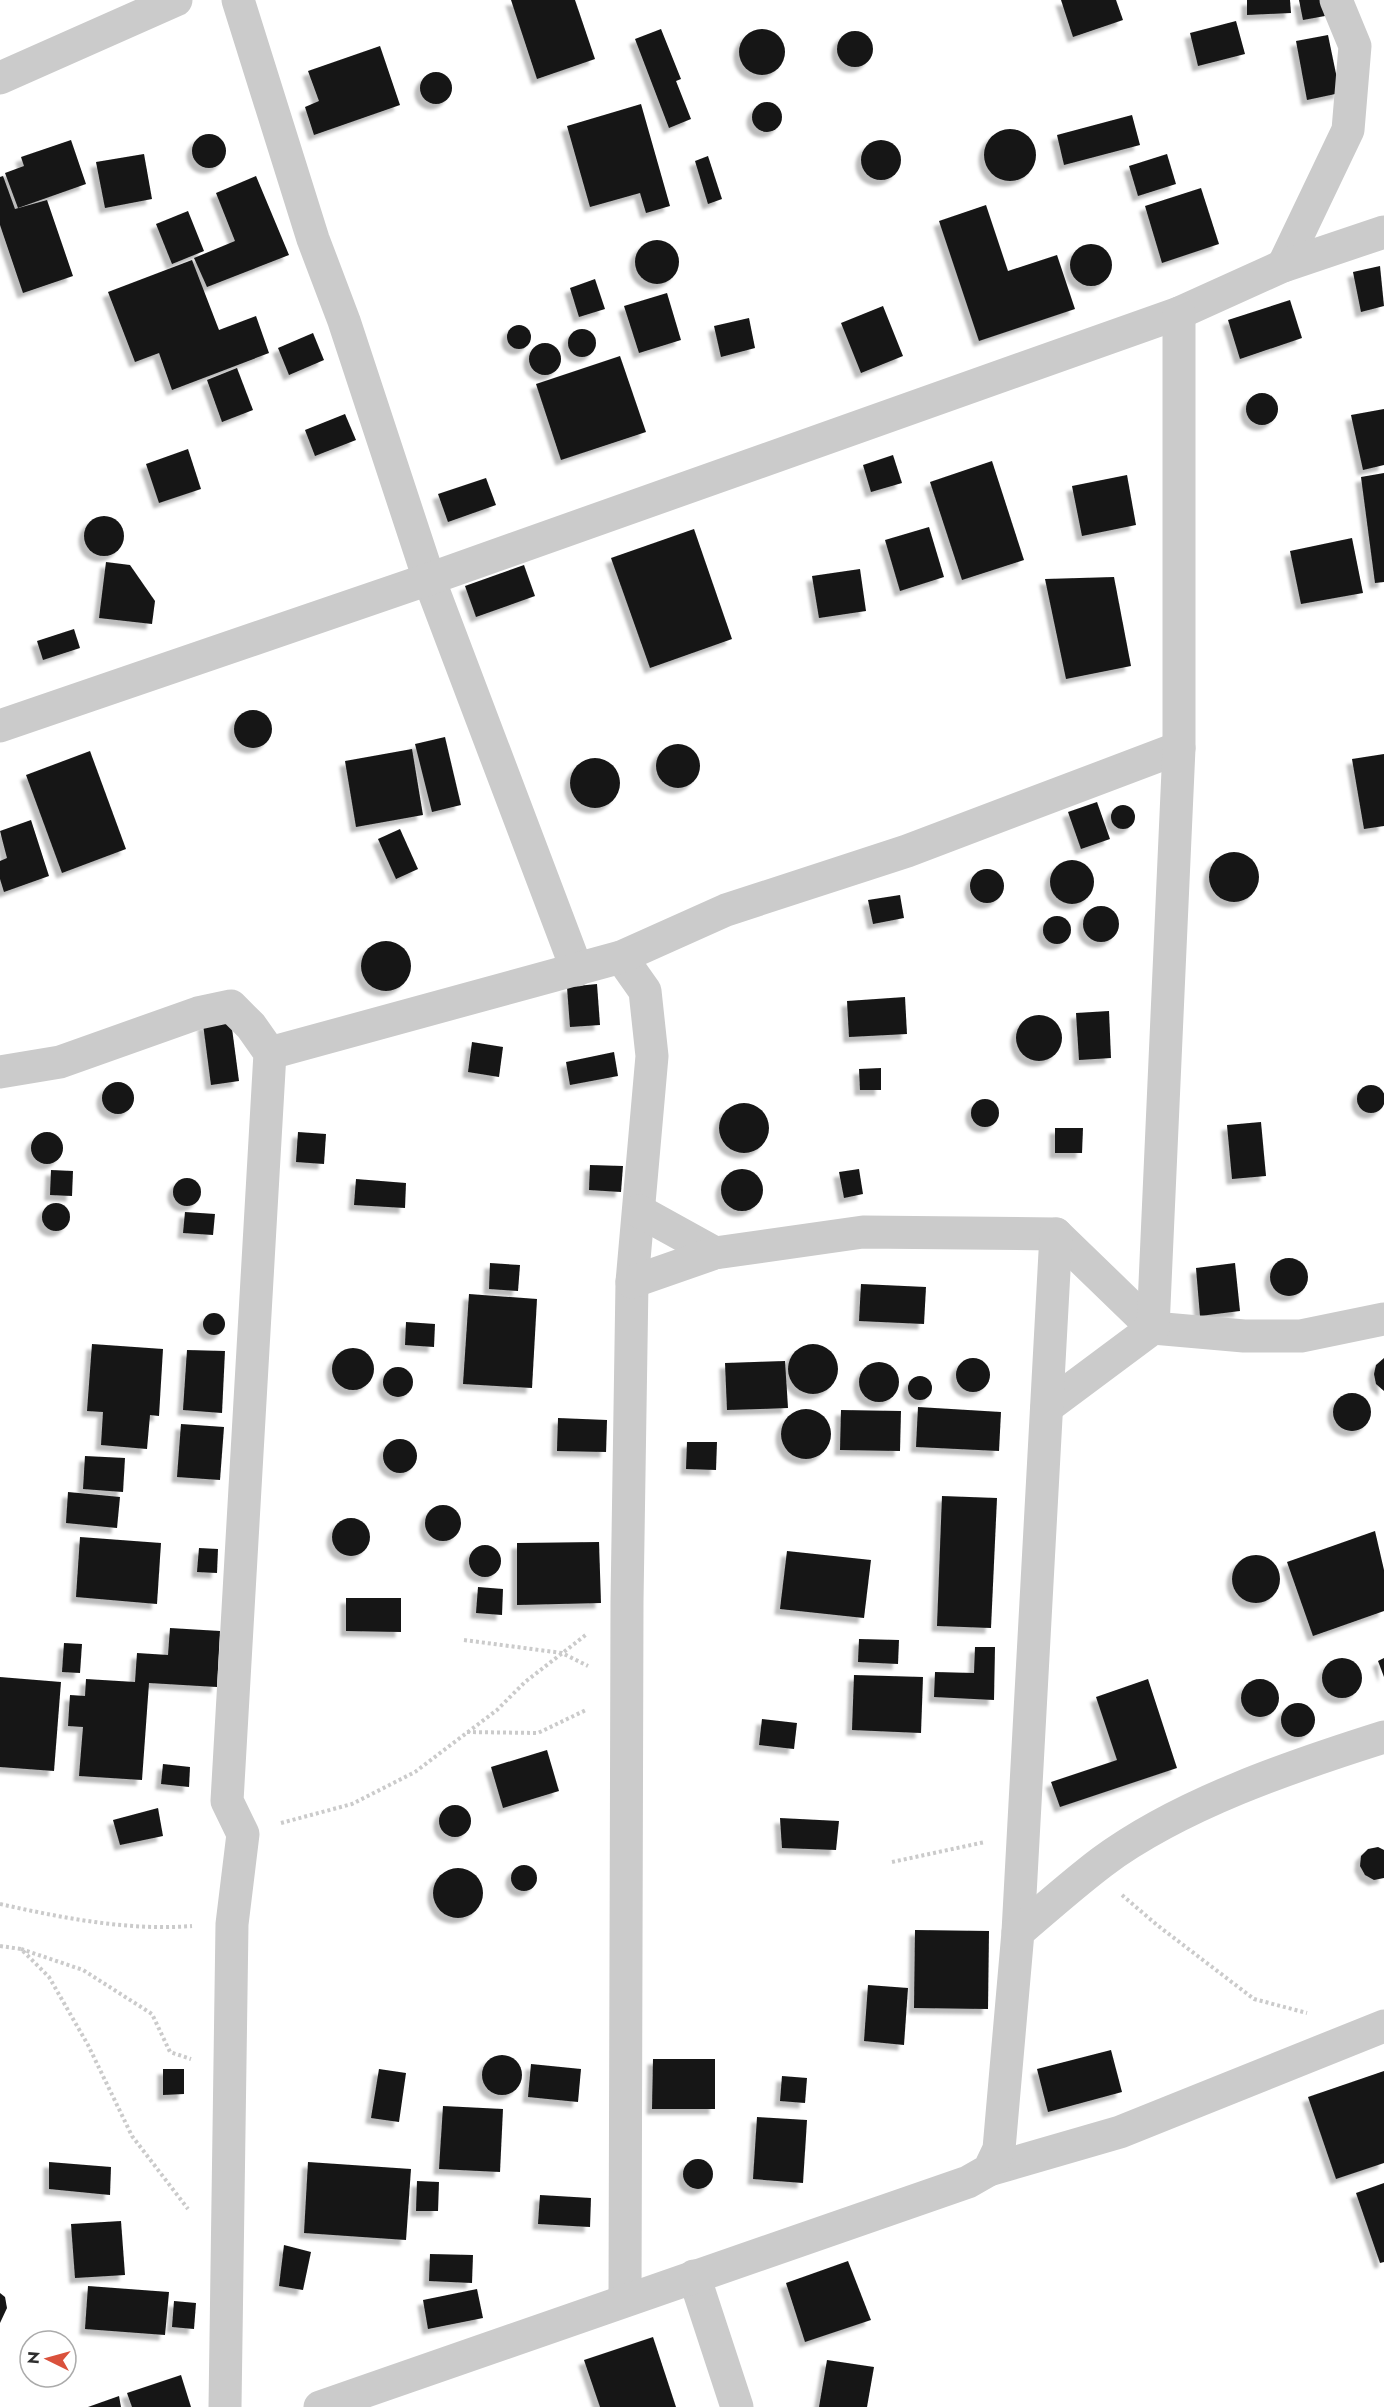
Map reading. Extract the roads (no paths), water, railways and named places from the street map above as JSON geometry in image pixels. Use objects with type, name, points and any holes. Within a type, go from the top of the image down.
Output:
[{"type":"street","points":[[0,78],[176,0]]},
{"type":"street","points":[[238,0],[259,58],[313,239],[344,321],[429,579],[577,970]]},
{"type":"street","points":[[1283,266],[1348,130],[1355,46],[1336,0]]},
{"type":"street","points":[[0,726],[429,579],[1179,313],[1283,266],[1384,232]]},
{"type":"street","points":[[1152,1328],[1179,748],[1179,313]]},
{"type":"street","points":[[270,1053],[621,957],[726,910],[907,851],[1179,748]]},
{"type":"street","points":[[621,957],[645,991],[652,1056],[632,1282],[627,1602],[625,2300]]},
{"type":"street","points":[[0,1072],[60,1062],[198,1012],[231,1006],[251,1026],[270,1053],[227,1801],[243,1834],[232,1923],[225,2407]]},
{"type":"street","points":[[639,1211],[715,1253]]},
{"type":"street","points":[[632,1282],[715,1253],[863,1232],[1056,1234],[1152,1328],[1244,1336],[1301,1336],[1384,1319]]},
{"type":"street","points":[[989,2170],[999,2149],[1018,1932],[1056,1234]]},
{"type":"street","points":[[1047,1407],[1152,1328]]},
{"type":"street","points":[[1018,1932],[1094,1869],[1186,1811],[1326,1755],[1384,1737]]},
{"type":"street","points":[[320,2407],[968,2182],[989,2170],[1120,2132],[1377,2029]]},
{"type":"street","points":[[694,2276],[737,2407]]}]
